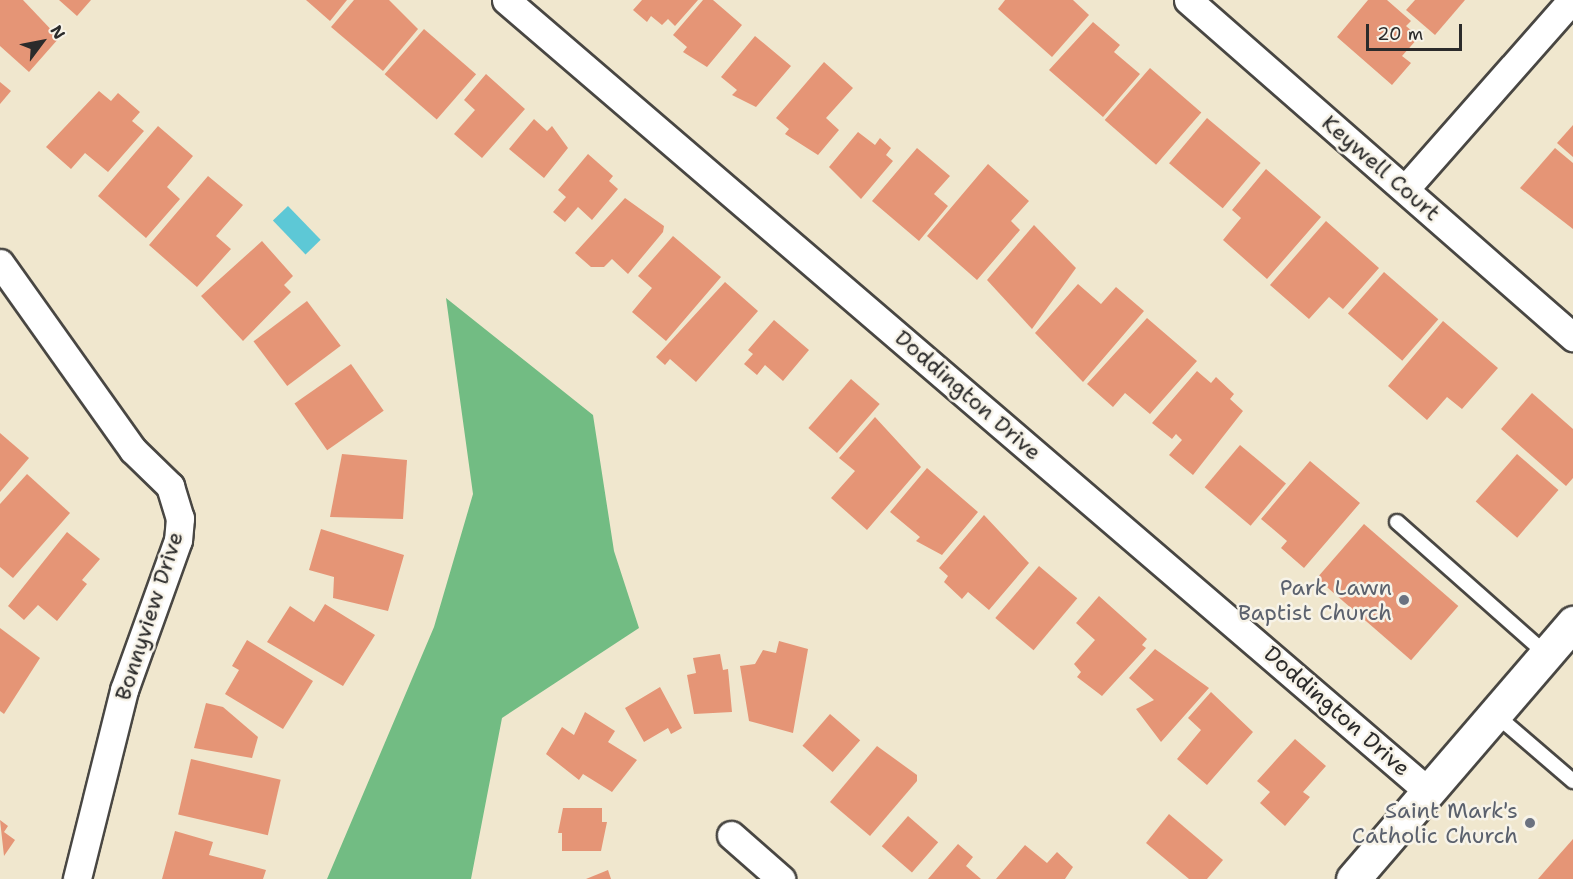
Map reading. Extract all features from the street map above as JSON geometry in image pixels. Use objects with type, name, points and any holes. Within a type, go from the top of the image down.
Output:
[{"type":"street","name":"Doddington Drive","points":[[506,0],[1428,791]]},
{"type":"street","name":"Keywell Court","points":[[1188,0],[1406,188],[1573,337]]},
{"type":"street","points":[[1406,188],[1572,0]]},
{"type":"street","name":"Bonnyview Drive","points":[[0,263],[133,450],[170,486],[180,518],[178,540],[124,690],[77,879]]},
{"type":"street","points":[[1353,879],[1573,623]]},
{"type":"street","points":[[731,835],[781,879]]},
{"type":"lane","points":[[1397,522],[1546,655]]},
{"type":"lane","points":[[1495,714],[1573,781]]},
{"type":"green space","points":[[446,298],[593,415],[614,551],[639,628],[502,718],[471,879],[327,879],[434,627],[473,494]]},
{"type":"water","points":[[288,206],[321,240],[306,254],[273,221]]},
{"type":"building","points":[[0,0],[23,0],[59,38],[29,72],[0,46]]},
{"type":"building","points":[[59,0],[91,0],[77,16]]},
{"type":"building","points":[[306,0],[347,0],[330,21]]},
{"type":"building","points":[[354,0],[389,0],[418,29],[383,71],[331,27]]},
{"type":"building","points":[[642,0],[698,0],[675,26],[668,19],[662,25],[651,16],[647,22],[633,10]]},
{"type":"building","points":[[703,0],[713,0],[742,25],[707,67],[683,52],[687,47],[673,35]]},
{"type":"building","points":[[1005,0],[1073,0],[1089,15],[1052,57],[998,9]]},
{"type":"building","points":[[1368,0],[1387,0],[1411,21],[1406,26],[1419,37],[1402,56],[1411,63],[1392,85],[1337,37]]},
{"type":"building","points":[[1415,0],[1465,0],[1435,35],[1406,10]]},
{"type":"building","points":[[1093,22],[1120,45],[1114,52],[1140,74],[1103,117],[1049,70]]},
{"type":"building","points":[[424,29],[476,74],[437,120],[385,74]]},
{"type":"building","points":[[755,36],[791,66],[756,107],[732,95],[737,90],[721,77]]},
{"type":"building","points":[[824,62],[853,88],[826,118],[839,130],[818,155],[785,134],[789,129],[776,118]]},
{"type":"building","points":[[1150,68],[1201,113],[1156,165],[1105,120]]},
{"type":"building","points":[[486,74],[525,109],[482,158],[454,134],[475,110],[464,100]]},
{"type":"building","points":[[0,82],[11,91],[0,104]]},
{"type":"building","points":[[99,91],[111,101],[118,93],[140,112],[132,121],[144,131],[108,172],[85,153],[71,169],[46,147]]},
{"type":"building","points":[[1207,118],[1261,163],[1223,208],[1169,163]]},
{"type":"building","points":[[534,119],[547,131],[552,126],[568,148],[544,178],[509,149]]},
{"type":"building","points":[[1573,125],[1573,157],[1557,143]]},
{"type":"building","points":[[158,126],[193,156],[167,187],[180,199],[146,238],[98,196]]},
{"type":"building","points":[[858,132],[875,145],[880,138],[891,148],[886,155],[893,161],[861,199],[829,167]]},
{"type":"building","points":[[917,148],[950,176],[934,194],[948,206],[919,241],[872,201]]},
{"type":"building","points":[[1555,148],[1573,163],[1573,229],[1520,188]]},
{"type":"building","points":[[588,154],[613,176],[609,181],[618,189],[592,220],[578,207],[565,222],[553,212],[566,197],[558,190]]},
{"type":"building","points":[[988,164],[1029,201],[1011,221],[1020,230],[977,280],[927,236]]},
{"type":"building","points":[[1266,169],[1321,217],[1267,279],[1223,240],[1241,218],[1232,210]]},
{"type":"building","points":[[208,176],[243,205],[216,236],[231,249],[197,287],[149,245]]},
{"type":"building","points":[[625,198],[664,226],[663,232],[628,274],[612,259],[604,267],[591,267],[575,253]]},
{"type":"building","points":[[1326,221],[1379,268],[1343,309],[1329,297],[1309,319],[1270,285]]},
{"type":"building","points":[[1034,225],[1076,268],[1032,329],[987,280]]},
{"type":"building","points":[[673,236],[721,277],[666,341],[632,312],[652,288],[638,276]]},
{"type":"building","points":[[262,241],[293,276],[284,285],[291,292],[243,341],[201,296]]},
{"type":"building","points":[[1384,272],[1438,319],[1402,361],[1348,314]]},
{"type":"building","points":[[725,282],[758,311],[696,382],[670,359],[665,365],[656,357]]},
{"type":"building","points":[[1078,284],[1101,304],[1116,287],[1144,311],[1083,382],[1035,333]]},
{"type":"building","points":[[307,301],[341,346],[287,386],[253,341]]},
{"type":"building","points":[[1147,318],[1197,361],[1150,414],[1125,393],[1113,407],[1087,384]]},
{"type":"building","points":[[774,320],[809,350],[783,381],[765,365],[757,375],[744,364],[753,354],[748,350]]},
{"type":"building","points":[[1443,321],[1498,368],[1462,409],[1447,397],[1427,420],[1388,386]]},
{"type":"building","points":[[351,364],[384,411],[327,450],[294,404]]},
{"type":"building","points":[[1197,371],[1211,383],[1216,377],[1234,394],[1230,399],[1243,411],[1193,475],[1169,455],[1182,440],[1176,434],[1172,439],[1152,423]]},
{"type":"building","points":[[851,379],[880,404],[837,453],[808,428]]},
{"type":"building","points":[[1532,393],[1573,429],[1573,478],[1566,486],[1501,429]]},
{"type":"building","points":[[875,417],[921,467],[867,530],[831,498],[855,471],[839,458]]},
{"type":"building","points":[[0,433],[29,458],[0,492]]},
{"type":"building","points":[[1240,445],[1286,484],[1251,526],[1205,487]]},
{"type":"building","points":[[342,454],[407,460],[403,519],[330,517]]},
{"type":"building","points":[[1517,454],[1559,490],[1517,538],[1476,502]]},
{"type":"building","points":[[1310,461],[1360,503],[1304,568],[1281,548],[1287,541],[1261,519]]},
{"type":"building","points":[[927,468],[978,512],[942,555],[916,541],[920,537],[890,512]]},
{"type":"building","points":[[27,474],[70,513],[13,578],[0,567],[0,504]]},
{"type":"building","points":[[984,515],[1029,563],[989,610],[968,592],[962,599],[944,582],[948,576],[939,568]]},
{"type":"building","points":[[1364,524],[1458,606],[1411,660],[1317,578]]},
{"type":"building","points":[[321,529],[404,555],[388,611],[333,598],[334,577],[309,570]]},
{"type":"building","points":[[67,532],[100,559],[82,580],[87,584],[57,621],[38,605],[24,620],[8,606]]},
{"type":"building","points":[[1039,566],[1077,598],[1034,650],[995,618]]},
{"type":"building","points":[[1099,596],[1147,639],[1142,645],[1146,648],[1102,696],[1077,677],[1081,672],[1074,664],[1095,640],[1076,623]]},
{"type":"building","points":[[325,604],[375,635],[343,686],[267,642],[290,606],[314,622]]},
{"type":"building","points":[[0,628],[40,658],[4,714],[0,711]]},
{"type":"building","points":[[247,640],[313,681],[283,729],[225,694],[239,670],[232,666]]},
{"type":"building","points":[[779,641],[808,649],[793,733],[749,721],[740,666],[755,664],[763,650],[776,653]]},
{"type":"building","points":[[1155,649],[1209,688],[1161,742],[1136,709],[1154,700],[1129,678]]},
{"type":"building","points":[[720,654],[723,670],[728,669],[732,712],[694,714],[687,675],[696,673],[693,658]]},
{"type":"building","points":[[660,687],[682,728],[671,734],[668,728],[644,742],[625,708]]},
{"type":"building","points":[[1211,692],[1253,732],[1207,785],[1177,759],[1201,730],[1188,718]]},
{"type":"building","points":[[206,703],[223,707],[258,737],[252,758],[194,748]]},
{"type":"building","points":[[585,712],[615,731],[608,742],[637,760],[612,792],[583,774],[579,780],[546,754],[562,727],[574,735]]},
{"type":"building","points":[[830,714],[860,740],[833,772],[802,746]]},
{"type":"building","points":[[1295,739],[1326,766],[1303,792],[1310,797],[1285,826],[1260,803],[1270,792],[1257,781]]},
{"type":"building","points":[[877,746],[917,775],[917,781],[870,836],[830,802]]},
{"type":"building","points":[[191,759],[281,780],[268,835],[178,815]]},
{"type":"building","points":[[563,808],[602,808],[602,822],[607,822],[601,851],[562,851],[562,833],[558,833]]},
{"type":"building","points":[[1169,814],[1223,860],[1207,879],[1189,879],[1146,843]]},
{"type":"building","points":[[908,816],[938,842],[912,872],[882,846]]},
{"type":"building","points":[[0,820],[8,826],[4,832],[15,840],[4,856]]},
{"type":"building","points":[[175,831],[213,842],[209,855],[266,870],[263,879],[162,879]]},
{"type":"building","points":[[1573,839],[1573,879],[1538,879],[1558,856]]},
{"type":"building","points":[[958,844],[973,857],[966,866],[981,879],[928,879]]},
{"type":"building","points":[[1025,845],[1047,863],[1057,852],[1073,867],[1065,879],[996,879]]},
{"type":"building","points":[[608,870],[611,879],[586,879]]},
{"type":"place","name":"Park Lawn Baptist Church","points":[[1404,600]]},
{"type":"place","name":"Saint Mark's Catholic Church","points":[[1530,823]]}]
